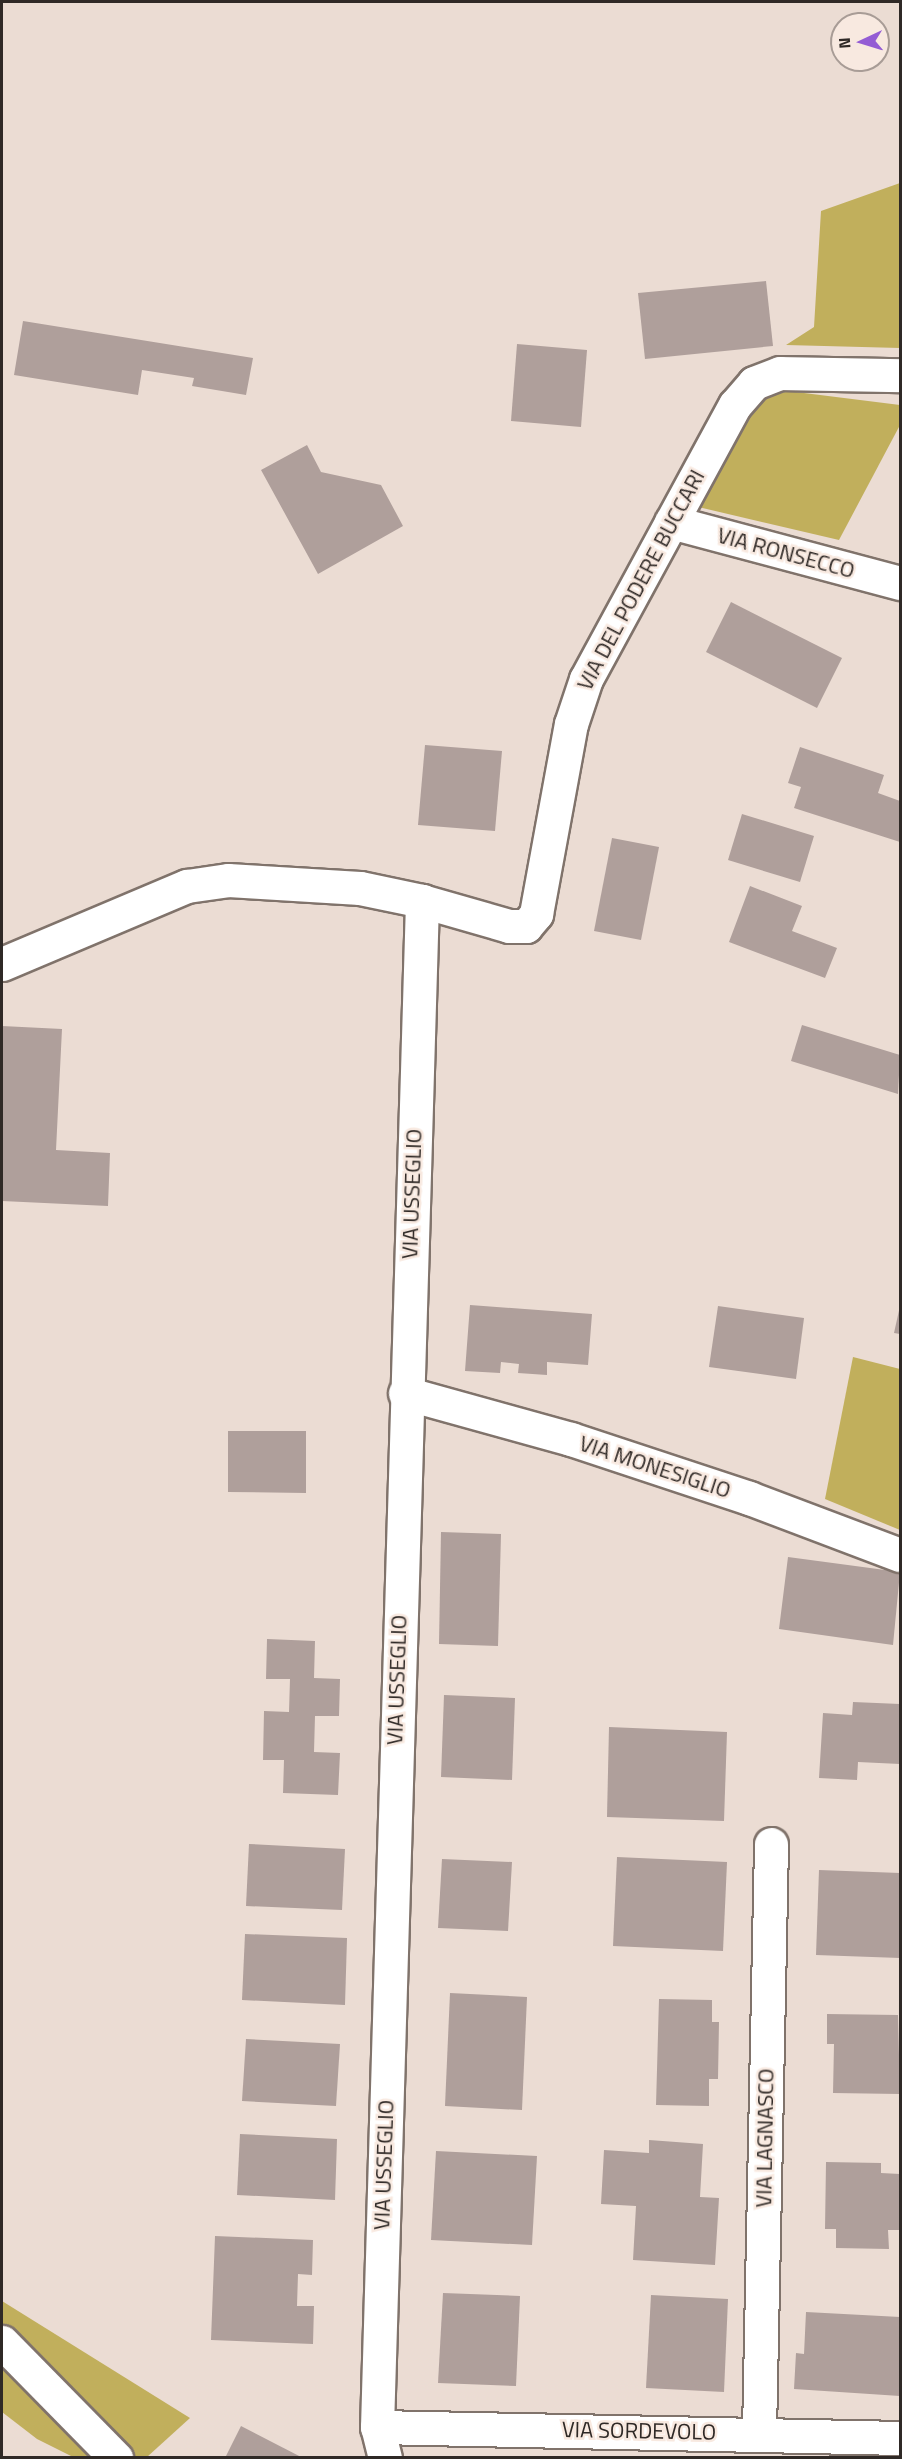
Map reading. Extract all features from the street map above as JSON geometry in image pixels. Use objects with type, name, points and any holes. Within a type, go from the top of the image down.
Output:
[{"type":"street","name":"VIA DEL PODERE BUCCARI","points":[[2,964],[187,886],[228,880],[330,884],[422,901],[514,927],[532,922],[577,701],[607,635],[735,405],[754,383],[780,374],[900,375]]},
{"type":"street","name":"VIA RONSECCO","points":[[671,522],[900,583]]},
{"type":"street","name":"VIA USSEGLIO","points":[[381,2442],[405,1393],[422,901]]},
{"type":"street","name":"VIA MONESIGLIO","points":[[405,1393],[571,1439],[749,1498],[900,1555]]},
{"type":"street","name":"VIA LAGNASCO","points":[[759,2432],[771,1844]]},
{"type":"street","points":[[2,2342],[116,2457]]},
{"type":"street","name":"VIA SORDEVOLO","points":[[381,2442],[759,2432],[900,2438]]},
{"type":"shaded area","points":[[900,183],[900,348],[786,345],[814,327],[821,211]]},
{"type":"shaded area","points":[[788,391],[900,405],[900,425],[839,540],[694,506],[762,399]]},
{"type":"shaded area","points":[[853,1357],[900,1369],[900,1530],[825,1499]]},
{"type":"shaded area","points":[[2,2301],[190,2418],[147,2457],[73,2457],[37,2439],[2,2412]]},
{"type":"building","points":[[766,281],[773,346],[645,359],[638,293]]},
{"type":"building","points":[[23,321],[253,358],[246,395],[192,386],[194,378],[142,370],[138,395],[14,375]]},
{"type":"building","points":[[517,344],[587,350],[581,427],[511,421]]},
{"type":"building","points":[[307,445],[321,472],[381,485],[403,526],[318,574],[261,470]]},
{"type":"building","points":[[731,602],[842,658],[817,708],[706,652]]},
{"type":"building","points":[[425,745],[502,751],[495,831],[418,825]]},
{"type":"building","points":[[800,747],[884,775],[878,793],[900,801],[900,842],[794,808],[801,787],[788,783]]},
{"type":"building","points":[[742,814],[814,836],[800,882],[728,860]]},
{"type":"building","points":[[612,838],[659,847],[641,940],[594,931]]},
{"type":"building","points":[[750,886],[802,906],[792,931],[837,948],[825,978],[729,942]]},
{"type":"building","points":[[802,1025],[900,1055],[898,1094],[791,1061]]},
{"type":"building","points":[[2,1026],[62,1029],[56,1150],[110,1153],[108,1206],[2,1201]]},
{"type":"building","points":[[470,1305],[592,1314],[588,1365],[547,1362],[547,1375],[518,1373],[519,1364],[501,1362],[500,1373],[465,1371]]},
{"type":"building","points":[[718,1306],[804,1318],[796,1379],[709,1367]]},
{"type":"building","points":[[900,1306],[900,1334],[894,1333]]},
{"type":"building","points":[[228,1431],[306,1431],[306,1493],[228,1492]]},
{"type":"building","points":[[441,1532],[501,1534],[498,1646],[439,1644]]},
{"type":"building","points":[[788,1557],[900,1572],[893,1645],[779,1629]]},
{"type":"building","points":[[267,1639],[315,1641],[314,1678],[340,1679],[339,1716],[315,1716],[314,1752],[340,1753],[338,1795],[283,1793],[284,1760],[263,1760],[264,1711],[289,1712],[290,1679],[266,1679]]},
{"type":"building","points":[[444,1695],[515,1698],[512,1780],[441,1777]]},
{"type":"building","points":[[853,1702],[900,1704],[900,1764],[858,1762],[857,1780],[819,1778],[823,1713],[852,1715]]},
{"type":"building","points":[[609,1727],[727,1732],[724,1821],[607,1817]]},
{"type":"building","points":[[249,1844],[345,1849],[342,1910],[246,1906]]},
{"type":"building","points":[[617,1857],[727,1862],[723,1951],[613,1946]]},
{"type":"building","points":[[442,1859],[512,1862],[508,1931],[438,1928]]},
{"type":"building","points":[[819,1870],[900,1873],[900,1958],[816,1955]]},
{"type":"building","points":[[245,1934],[347,1938],[345,2005],[242,2000]]},
{"type":"building","points":[[450,1993],[527,1997],[522,2110],[445,2106]]},
{"type":"building","points":[[659,1999],[712,2000],[712,2022],[719,2022],[718,2079],[709,2079],[709,2106],[656,2105]]},
{"type":"building","points":[[827,2014],[898,2015],[900,2094],[833,2093],[834,2044],[827,2044]]},
{"type":"building","points":[[246,2039],[340,2044],[336,2106],[242,2101]]},
{"type":"building","points":[[240,2134],[337,2139],[335,2200],[237,2195]]},
{"type":"building","points":[[649,2140],[703,2144],[700,2197],[719,2198],[715,2265],[633,2260],[636,2206],[601,2204],[604,2150],[649,2153]]},
{"type":"building","points":[[436,2151],[537,2156],[532,2245],[431,2240]]},
{"type":"building","points":[[826,2162],[881,2163],[881,2173],[900,2174],[900,2230],[888,2230],[889,2249],[836,2248],[836,2229],[825,2229]]},
{"type":"building","points":[[215,2236],[313,2240],[312,2275],[298,2274],[297,2306],[314,2306],[313,2344],[211,2340]]},
{"type":"building","points":[[443,2293],[520,2296],[516,2386],[438,2383]]},
{"type":"building","points":[[651,2295],[728,2299],[724,2392],[646,2388]]},
{"type":"building","points":[[806,2312],[900,2317],[900,2396],[794,2389],[796,2353],[804,2354]]},
{"type":"building","points":[[241,2426],[303,2458],[225,2458]]}]
